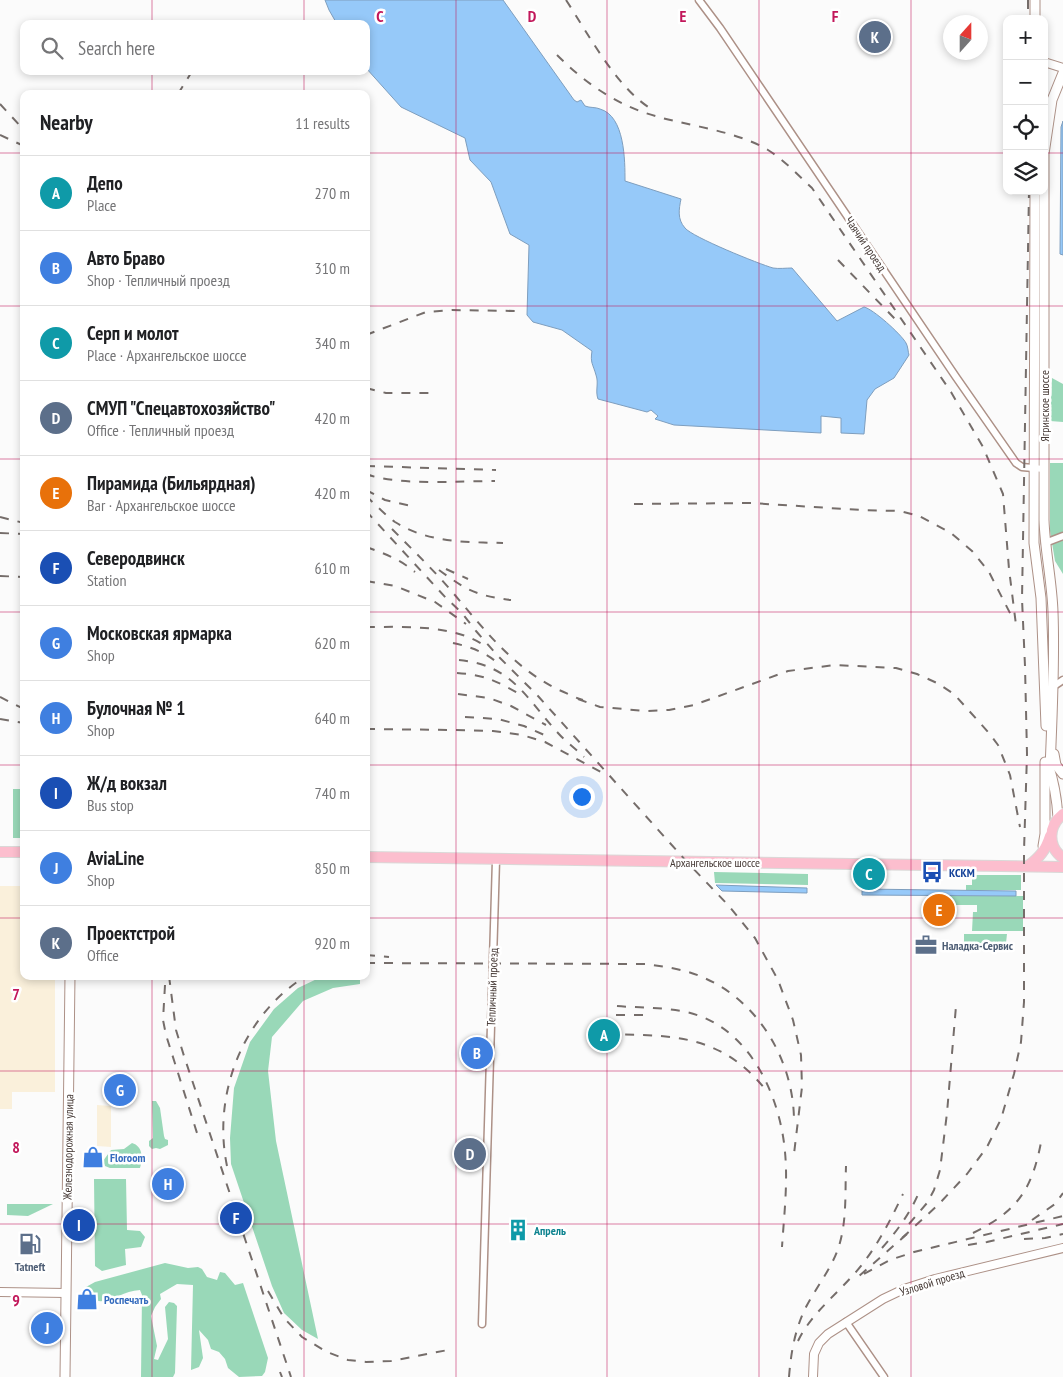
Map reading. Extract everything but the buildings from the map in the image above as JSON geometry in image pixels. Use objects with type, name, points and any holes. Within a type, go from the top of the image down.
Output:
[{"type":"main road","points":[[1035,0],[1035,15]]},
{"type":"main road","name":"Ягринское шоссе","points":[[1028,866],[1041,850],[1045,834],[1045,757],[1053,611],[1045,543],[1044,154],[1052,100],[1063,73]]},
{"type":"main road","name":"Ягринское шоссе","points":[[1035,195],[1034,543],[1049,688],[1051,741]]},
{"type":"main road","points":[[1050,769],[1051,741]]},
{"type":"main road","points":[[1051,741],[1056,765],[1063,774]]},
{"type":"main road","points":[[1028,866],[1046,850],[1053,825],[1060,816],[1053,779],[1045,757]]},
{"type":"main road","points":[[1053,779],[1063,791]]},
{"type":"main road","points":[[1051,834],[1054,848],[1063,861]]},
{"type":"main road","points":[[0,852],[20,852]]},
{"type":"main road","name":"Архангельское шоссе","points":[[370,857],[1028,866],[1041,861],[1063,861]]},
{"type":"main road","name":"Железнодорожная улица","points":[[65,1377],[70,980]]},
{"type":"street","name":"Чаячий проезд","points":[[699,0],[720,28],[952,372],[1016,463],[1022,467],[1044,469]]},
{"type":"street","points":[[1048,63],[1063,68]]},
{"type":"street","points":[[1045,543],[1063,536]]},
{"type":"street","points":[[1049,688],[1063,680]]},
{"type":"street","name":"Тепличный проезд","points":[[482,1324],[496,860]]},
{"type":"street","name":"Узловой проезд","points":[[813,1377],[814,1354],[828,1334],[883,1299],[904,1289],[935,1279],[1063,1248]]},
{"type":"street","points":[[0,1292],[66,1293]]},
{"type":"street","points":[[846,1322],[884,1377]]},
{"type":"shaded area","points":[[0,886],[20,886],[20,980],[55,980],[55,1092],[12,1092],[12,1109],[0,1109]]},
{"type":"shaded area","points":[[97,1105],[111,1106],[111,1147],[97,1146]]},
{"type":"green space","points":[[1052,378],[1063,384],[1063,422],[1050,421]]},
{"type":"green space","points":[[1050,463],[1063,463],[1063,574],[1055,561],[1050,531]]},
{"type":"green space","points":[[13,789],[20,789],[20,838],[13,838]]},
{"type":"green space","points":[[714,872],[808,874],[808,885],[715,883]]},
{"type":"green space","points":[[972,875],[1021,875],[1021,890],[966,890],[966,885],[972,885]]},
{"type":"green space","points":[[944,896],[1023,896],[1023,931],[972,931],[973,912],[977,912],[977,905],[944,905]]},
{"type":"green space","points":[[964,934],[1007,934],[1006,943],[964,943]]},
{"type":"green space","points":[[315,980],[360,980],[360,984],[333,988],[303,1001],[272,1037],[268,1071],[276,1141],[318,1339],[302,1330],[284,1313],[272,1286],[231,1164],[230,1138],[234,1088],[250,1042],[274,1009],[298,988]]},
{"type":"green space","points":[[152,1101],[156,1101],[160,1108],[164,1136],[168,1140],[168,1145],[160,1149],[152,1149],[149,1146],[149,1141],[153,1138]]},
{"type":"green space","points":[[132,1143],[138,1147],[141,1153],[142,1161],[140,1168],[110,1168],[105,1166],[103,1161],[111,1150],[124,1149]]},
{"type":"green space","points":[[94,1179],[126,1179],[127,1230],[140,1231],[145,1237],[141,1247],[125,1249],[126,1265],[102,1271],[95,1266]]},
{"type":"green space","points":[[7,1204],[53,1204],[28,1216],[7,1215]]},
{"type":"green space","points":[[165,1263],[188,1268],[198,1267],[202,1269],[207,1277],[217,1280],[220,1272],[225,1273],[235,1285],[243,1283],[268,1358],[265,1372],[262,1376],[239,1377],[228,1368],[225,1359],[219,1352],[211,1349],[208,1340],[199,1330],[203,1358],[199,1367],[191,1370],[193,1285],[177,1284],[160,1294],[161,1299],[151,1316],[157,1346],[154,1359],[158,1360],[168,1339],[165,1307],[169,1302],[177,1306],[175,1373],[173,1377],[141,1377],[142,1295],[140,1290],[132,1291],[106,1301],[100,1301],[85,1296],[86,1287],[95,1282]]},
{"type":"water","points":[[325,0],[503,0],[574,100],[577,102],[581,100],[585,106],[608,113],[614,120],[619,130],[624,151],[625,181],[681,199],[680,218],[685,228],[712,244],[773,268],[792,268],[837,321],[864,307],[880,317],[903,339],[907,344],[909,355],[894,378],[875,389],[867,400],[864,434],[841,433],[841,418],[821,416],[821,433],[674,425],[655,419],[658,416],[651,410],[647,412],[598,399],[597,378],[592,361],[592,351],[562,330],[533,322],[527,315],[529,245],[510,234],[491,182],[470,160],[465,138],[401,107],[370,72],[370,20],[335,20]]},
{"type":"water","points":[[1063,121],[1063,255],[1060,254],[1061,127]]},
{"type":"water","points":[[716,885],[807,888],[807,893],[722,891]]},
{"type":"water","points":[[862,889],[1016,891],[1016,896],[862,895]]},
{"type":"railway","points":[[566,0],[594,45],[627,89],[653,110]]},
{"type":"railway","points":[[1028,0],[1028,15]]},
{"type":"railway","points":[[557,55],[596,88],[628,106],[655,116],[738,137],[768,150],[812,188],[951,392],[983,447],[1003,494],[1016,625]]},
{"type":"railway","points":[[180,90],[190,75]]},
{"type":"railway","points":[[0,104],[20,126]]},
{"type":"railway","points":[[0,135],[20,144]]},
{"type":"railway","points":[[902,1238],[939,1204],[967,1174],[987,1147],[1001,1119],[1021,1042],[1024,1002],[1024,851],[1027,754],[1022,599],[1029,195]]},
{"type":"railway","points":[[838,260],[895,319]]},
{"type":"railway","points":[[370,333],[426,312],[452,310],[516,311]]},
{"type":"railway","points":[[370,389],[386,393],[429,393]]},
{"type":"railway","points":[[370,466],[496,470]]},
{"type":"railway","points":[[370,475],[379,478],[412,481],[495,481]]},
{"type":"railway","points":[[370,492],[385,500],[416,507]]},
{"type":"railway","points":[[370,500],[395,522],[421,534],[448,540],[503,543]]},
{"type":"railway","points":[[634,504],[751,503],[900,511],[919,516],[951,533],[972,551],[989,572],[1012,617]]},
{"type":"railway","points":[[370,515],[462,613],[498,656],[538,696],[729,906],[755,938],[778,980],[793,1020],[801,1055],[802,1087],[794,1154]]},
{"type":"railway","points":[[0,517],[20,522]]},
{"type":"railway","points":[[392,529],[440,578],[480,625],[508,654],[540,679],[559,690],[583,700]]},
{"type":"railway","points":[[0,533],[20,534]]},
{"type":"railway","points":[[370,549],[392,557],[415,572]]},
{"type":"railway","points":[[446,569],[468,579]]},
{"type":"railway","points":[[439,570],[472,591],[511,600]]},
{"type":"railway","points":[[0,576],[20,577]]},
{"type":"railway","points":[[370,582],[395,586],[435,602],[466,624]]},
{"type":"railway","points":[[370,627],[412,627],[443,630],[473,639],[485,646]]},
{"type":"railway","points":[[453,643],[478,651],[499,664]]},
{"type":"railway","points":[[459,660],[477,663],[505,676],[527,696],[561,736],[584,757]]},
{"type":"railway","points":[[578,699],[600,707],[646,711],[669,710],[694,705],[788,671],[835,665],[896,668],[917,674],[937,683],[954,694],[998,745],[1010,775],[1020,827]]},
{"type":"railway","points":[[457,673],[475,675],[491,680],[521,695]]},
{"type":"railway","points":[[458,694],[489,698],[511,706],[546,725]]},
{"type":"railway","points":[[0,697],[20,707]]},
{"type":"railway","points":[[465,717],[498,719],[524,726],[551,738]]},
{"type":"railway","points":[[0,719],[20,722]]},
{"type":"railway","points":[[370,729],[493,731],[522,735],[545,742],[601,772]]},
{"type":"railway","points":[[370,955],[389,957]]},
{"type":"railway","points":[[370,963],[646,964],[695,974],[722,987],[740,1001],[756,1017],[769,1035],[780,1055],[788,1076],[794,1121]]},
{"type":"railway","points":[[170,980],[176,1030],[291,1377]]},
{"type":"railway","points":[[227,1166],[224,1139],[224,1111],[237,1059],[249,1034],[265,1012],[284,992],[300,980]]},
{"type":"railway","points":[[165,985],[163,1020],[166,1035],[197,1133]]},
{"type":"railway","points":[[617,1006],[677,1010],[708,1019],[727,1031],[757,1065],[768,1086],[782,1130],[786,1164],[782,1247]]},
{"type":"railway","points":[[909,1224],[927,1203],[934,1190],[940,1170],[956,1006]]},
{"type":"railway","points":[[616,1015],[649,1015]]},
{"type":"railway","points":[[589,1034],[663,1036],[685,1039],[706,1045],[727,1055],[746,1069],[765,1089]]},
{"type":"railway","points":[[973,1233],[1002,1215],[1022,1195],[1034,1170],[1042,1137]]},
{"type":"railway","points":[[789,1377],[792,1350],[799,1324],[806,1307],[832,1262],[842,1236],[846,1166]]},
{"type":"railway","points":[[882,1248],[904,1220],[920,1190]]},
{"type":"railway","points":[[1032,1220],[1055,1204],[1063,1193]]},
{"type":"railway","points":[[798,1341],[816,1314],[855,1273],[869,1255],[903,1194]]},
{"type":"railway","points":[[907,1234],[858,1277],[890,1260],[914,1252],[1063,1216]]},
{"type":"railway","points":[[968,1245],[1063,1224]]},
{"type":"railway","points":[[1024,1239],[1045,1238],[1063,1234]]},
{"type":"railway","points":[[268,1291],[284,1318],[302,1337],[327,1352],[348,1360],[366,1362],[391,1361],[453,1349]]},
{"type":"railway","points":[[280,1372],[282,1377]]},
{"type":"place","name":"Проектстрой","points":[[875,37]]},
{"type":"place","name":"КСКМ","points":[[932,872]]},
{"type":"place","name":"Серп и молот","points":[[869,874]]},
{"type":"place","name":"Пирамида (Бильярдная)","points":[[939,910]]},
{"type":"place","name":"Наладка-Сервис","points":[[926,945]]},
{"type":"place","name":"Депо","points":[[604,1035]]},
{"type":"place","name":"Авто Браво","points":[[477,1053]]},
{"type":"place","name":"Московская ярмарка","points":[[120,1090]]},
{"type":"place","name":"СМУП \"Спецавтохозяйство\"","points":[[470,1154]]},
{"type":"place","name":"Floroom","points":[[93,1157]]},
{"type":"place","name":"Булочная № 1","points":[[168,1184]]},
{"type":"place","name":"Северодвинск","points":[[236,1218]]},
{"type":"place","name":"Ж/д вокзал","points":[[79,1225]]},
{"type":"place","name":"Апрель","points":[[518,1230]]},
{"type":"place","name":"Tatneft","points":[[30,1244]]},
{"type":"place","name":"Роспечать","points":[[87,1299]]},
{"type":"place","name":"AviaLine","points":[[47,1328]]}]
